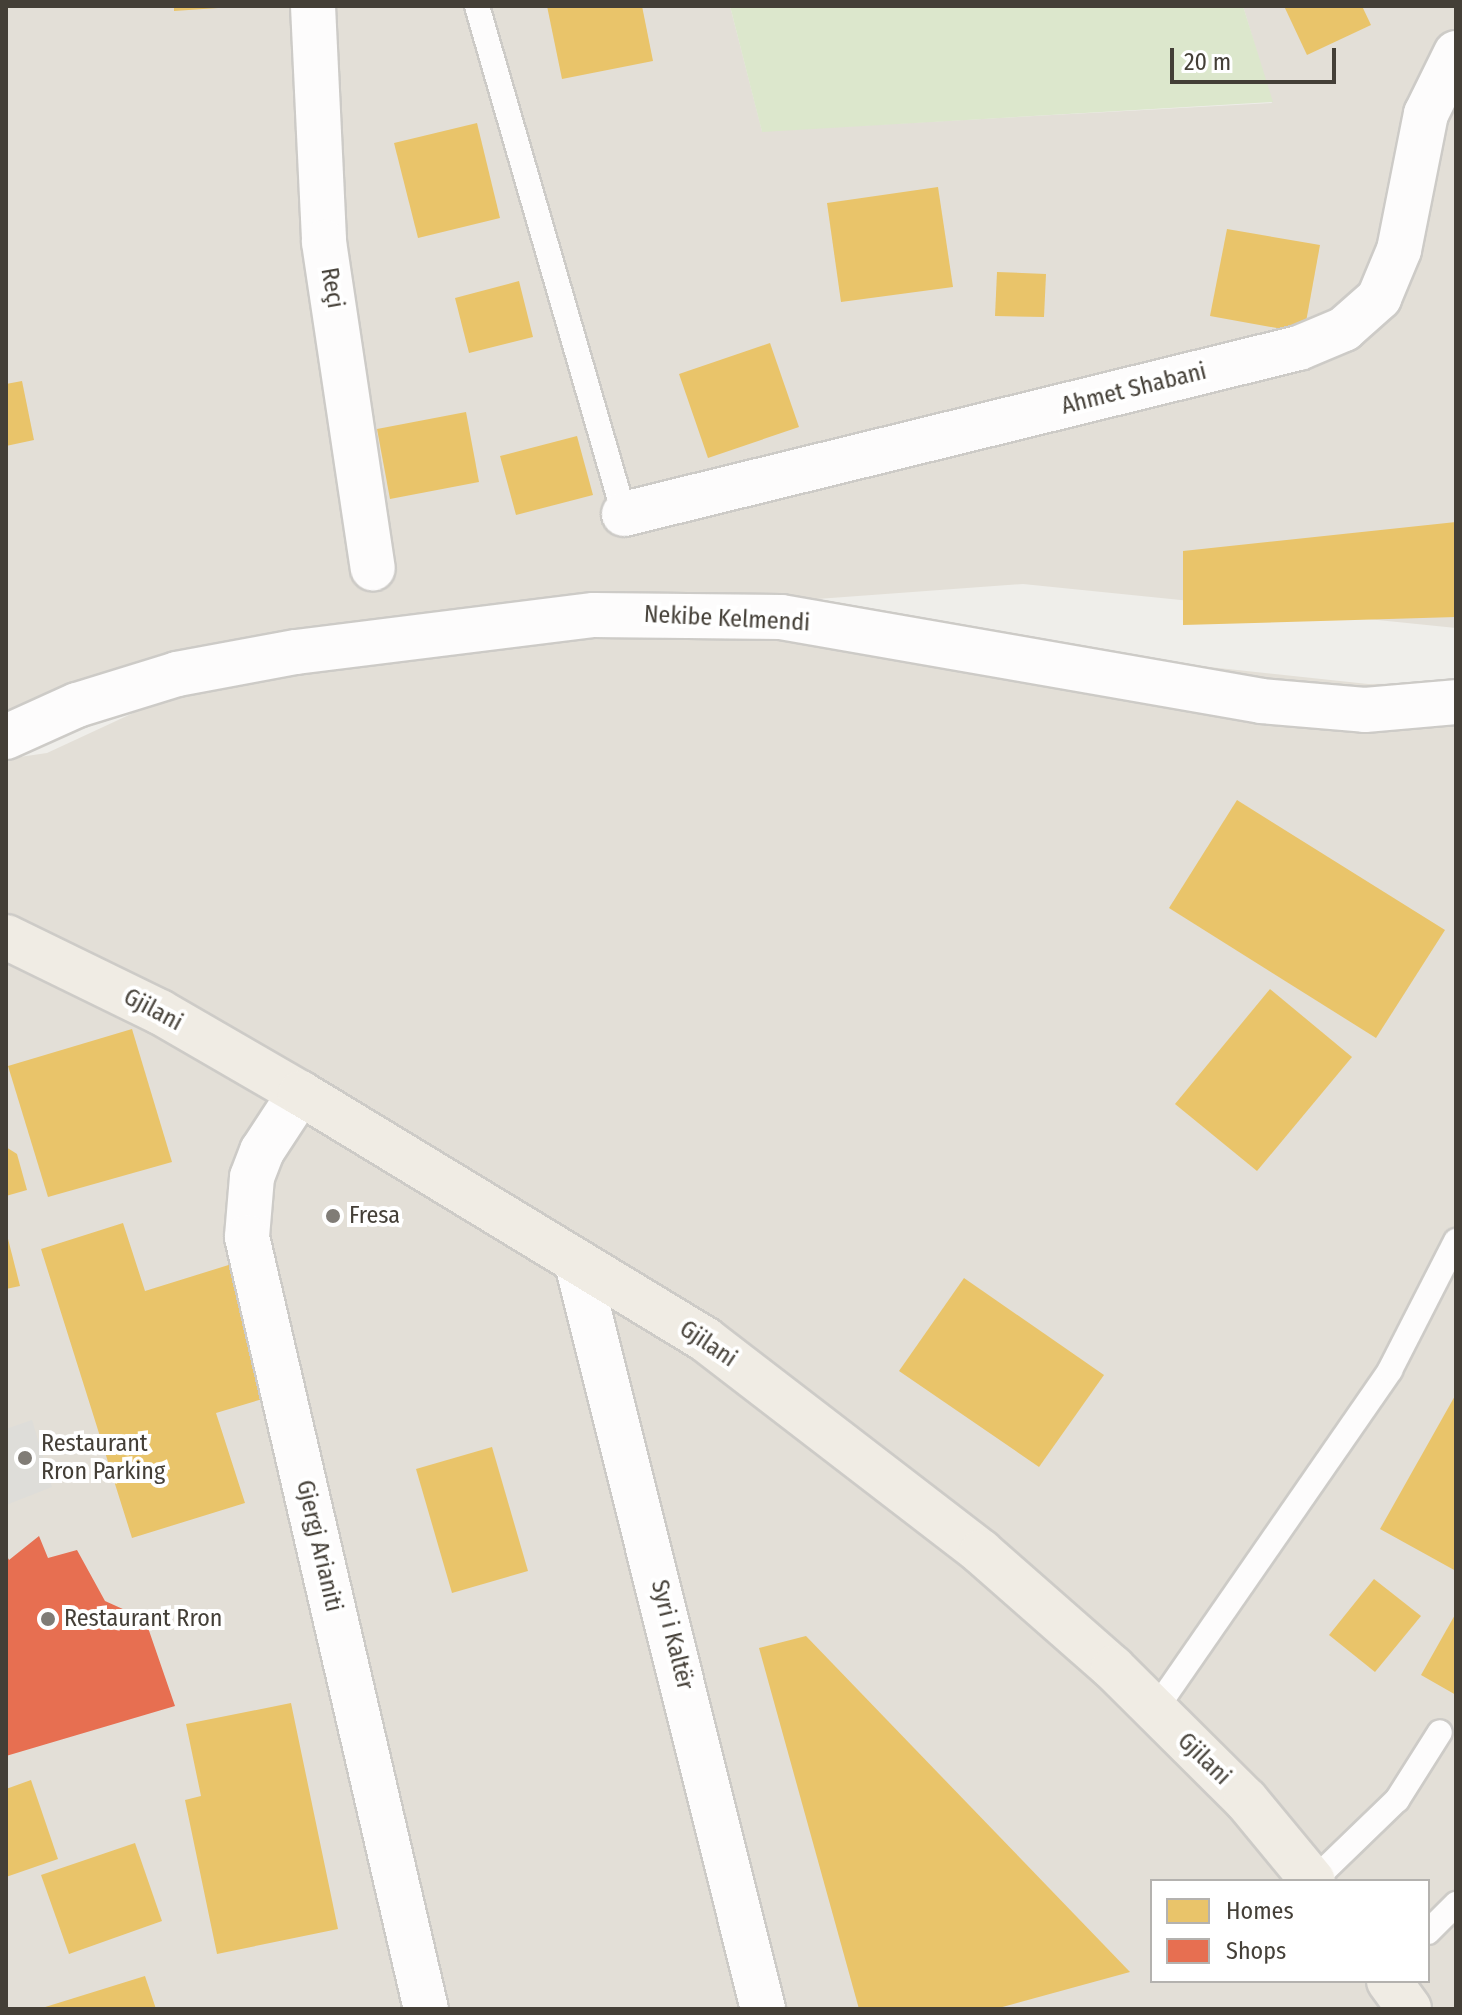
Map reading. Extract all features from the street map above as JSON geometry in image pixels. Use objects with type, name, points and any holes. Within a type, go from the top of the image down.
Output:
[{"type":"main road","name":"Gjilani","points":[[6,937],[160,1012],[300,1093],[706,1340],[969,1542],[1155,1710],[1246,1800],[1311,1879]]},
{"type":"main road","points":[[1390,1983],[1409,2009]]},
{"type":"street","name":"Reçi","points":[[313,6],[324,242],[373,568]]},
{"type":"street","name":"Ahmet Shabani","points":[[624,514],[1299,348],[1344,329],[1379,298],[1399,250],[1426,114],[1456,53]]},
{"type":"street","name":"Nekibe Kelmendi","points":[[6,737],[77,705],[177,674],[296,652],[594,615],[781,617],[1261,701],[1365,710],[1456,702]]},
{"type":"street","name":"Gjergj Arianiti","points":[[300,1093],[262,1151],[252,1177],[247,1237],[426,2009]]},
{"type":"street","name":"Syri i Kaltër","points":[[577,1263],[763,2009]]},
{"type":"lane","points":[[477,6],[624,514]]},
{"type":"lane","points":[[1155,1710],[1390,1370],[1456,1241]]},
{"type":"lane","points":[[1315,1879],[1397,1800],[1440,1732]]},
{"type":"lane","points":[[1430,1930],[1456,1904]]},
{"type":"shaded area","points":[[6,6],[730,6],[762,131],[1272,103],[1243,6],[1456,6],[1456,628],[1023,584],[790,601],[1126,658],[1368,684],[1456,683],[1456,2009],[6,2009],[6,759],[47,753],[144,708],[6,735]]},
{"type":"shaded area","name":"Restaurant Rron Parking","points":[[32,1420],[52,1487],[6,1505],[6,1429]]},
{"type":"green space","points":[[730,6],[1243,6],[1273,102],[762,132]]},
{"type":"building: Homes","points":[[174,6],[218,6],[218,8],[174,11]]},
{"type":"building: Homes","points":[[547,6],[642,6],[653,61],[562,79]]},
{"type":"building: Homes","points":[[1284,6],[1362,6],[1371,25],[1307,55]]},
{"type":"building: Homes","points":[[477,123],[500,218],[418,238],[394,143]]},
{"type":"building: Homes","points":[[938,187],[953,287],[841,302],[827,203]]},
{"type":"building: Homes","points":[[1227,229],[1320,245],[1304,333],[1210,316]]},
{"type":"building: Homes","points":[[997,272],[1046,274],[1044,317],[995,316]]},
{"type":"building: Homes","points":[[519,281],[533,337],[469,353],[455,298]]},
{"type":"building: Homes","points":[[770,343],[799,427],[708,458],[679,374]]},
{"type":"building: Homes","points":[[22,381],[34,440],[6,446],[6,384]]},
{"type":"building: Homes","points":[[466,412],[479,482],[390,499],[377,429]]},
{"type":"building: Homes","points":[[577,436],[593,495],[516,515],[500,456]]},
{"type":"building: Homes","points":[[1456,522],[1456,617],[1183,625],[1183,551]]},
{"type":"building: Homes","points":[[1237,800],[1445,930],[1376,1038],[1169,908]]},
{"type":"building: Homes","points":[[1270,989],[1352,1057],[1257,1171],[1175,1104]]},
{"type":"building: Homes","points":[[132,1029],[172,1162],[48,1197],[8,1066]]},
{"type":"building: Homes","points":[[6,1147],[17,1154],[27,1190],[6,1196]]},
{"type":"building: Homes","points":[[123,1223],[145,1291],[235,1263],[276,1395],[216,1413],[245,1503],[132,1538],[41,1249]]},
{"type":"building: Homes","points":[[6,1231],[20,1286],[6,1289]]},
{"type":"building: Homes","points":[[964,1278],[1104,1375],[1039,1467],[899,1371]]},
{"type":"building: Homes","points":[[1456,1394],[1456,1571],[1380,1529]]},
{"type":"building: Homes","points":[[492,1447],[528,1571],[452,1593],[416,1469]]},
{"type":"building: Homes","points":[[1374,1579],[1421,1616],[1375,1672],[1329,1635]]},
{"type":"building: Homes","points":[[1456,1613],[1456,1695],[1421,1675]]},
{"type":"building: Homes","points":[[806,1636],[1130,1972],[995,2009],[859,2009],[759,1648]]},
{"type":"building: Homes","points":[[291,1703],[338,1929],[217,1954],[185,1800],[201,1796],[186,1724]]},
{"type":"building: Homes","points":[[31,1780],[58,1859],[6,1877],[6,1789]]},
{"type":"building: Homes","points":[[135,1843],[162,1921],[69,1954],[41,1875]]},
{"type":"building: Homes","points":[[145,1976],[156,2009],[42,2009],[42,2008]]},
{"type":"building: Shops","points":[[39,1536],[48,1558],[77,1550],[105,1601],[145,1619],[175,1706],[6,1756],[6,1554],[9,1560]]},
{"type":"place","name":"Fresa","points":[[333,1216]]},
{"type":"place","name":"Restaurant Rron Parking","points":[[25,1458]]},
{"type":"place","name":"Restaurant Rron","points":[[48,1619]]}]
